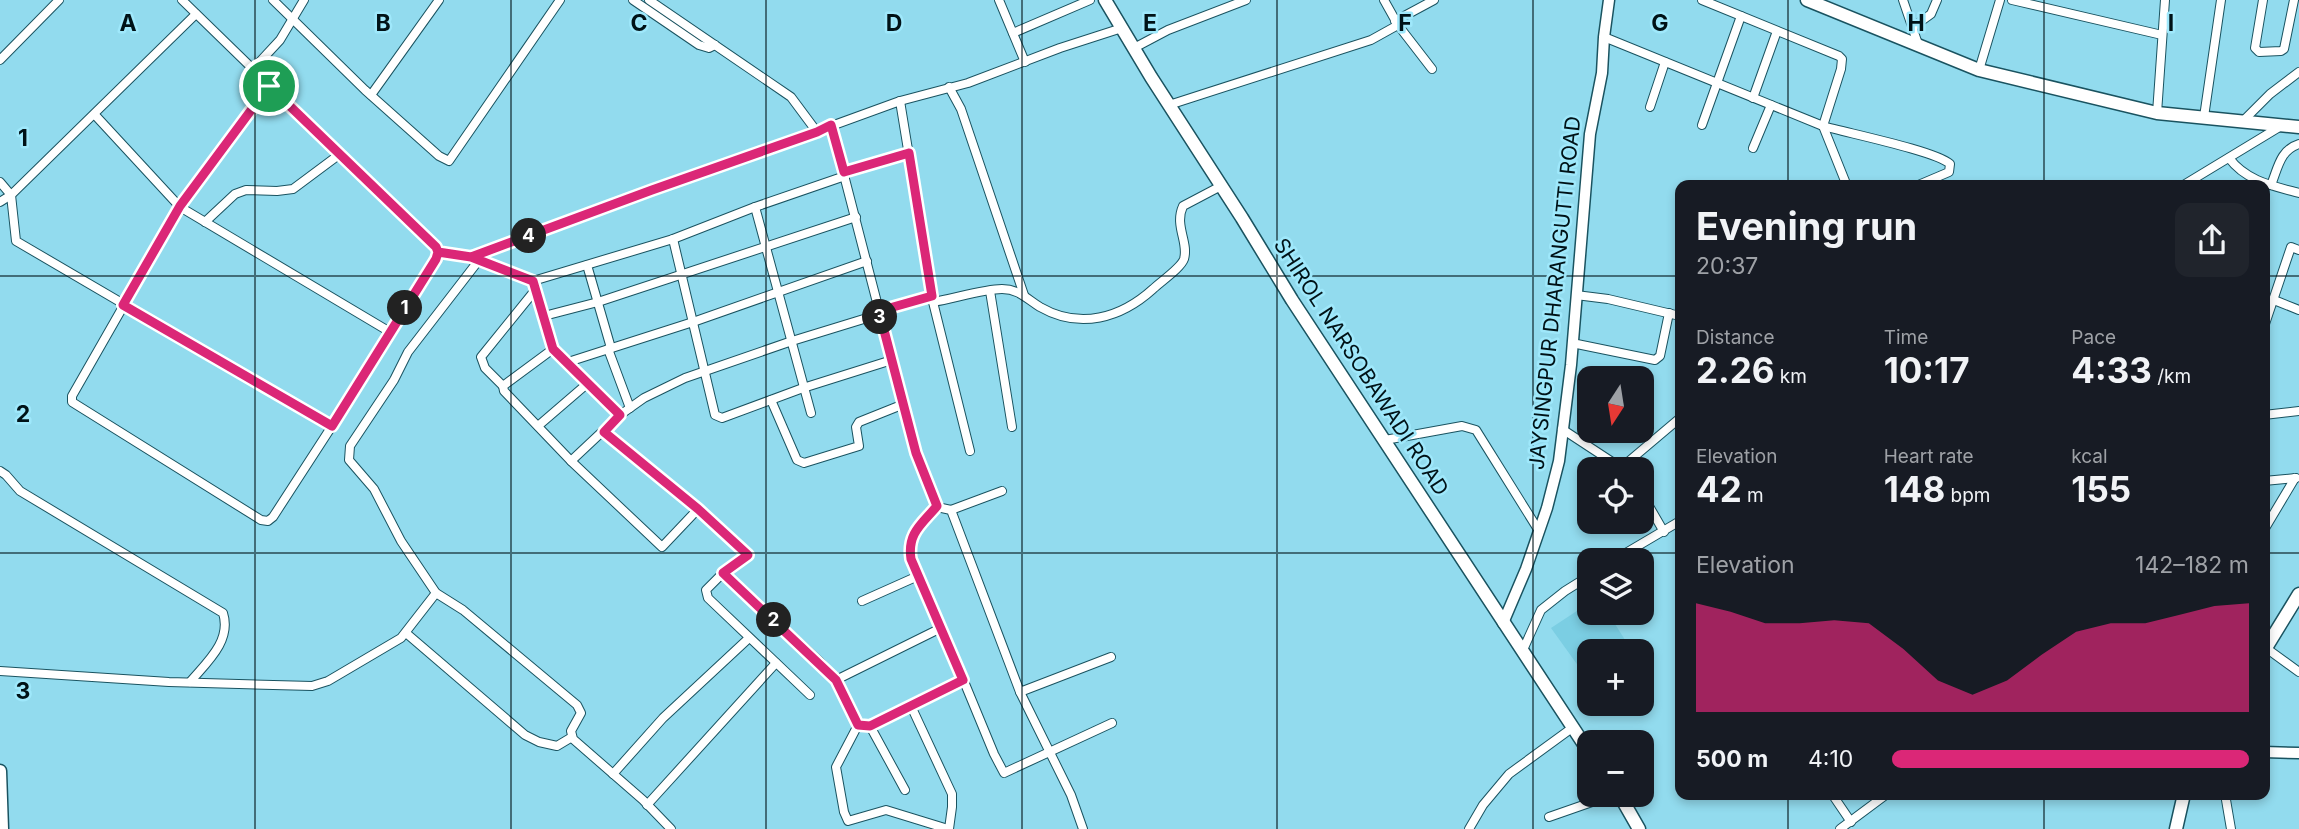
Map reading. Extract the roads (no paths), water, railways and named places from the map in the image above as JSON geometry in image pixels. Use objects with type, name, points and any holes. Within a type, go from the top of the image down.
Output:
[{"type":"main road","name":"SHIROL NARSOBAWADI ROAD","points":[[1105,0],[1292,300],[1577,735]]},
{"type":"main road","points":[[1807,0],[1979,70],[2157,114],[2299,127]]},
{"type":"main road","points":[[2270,642],[2299,594]]},
{"type":"main road","points":[[0,771],[1,824]]},
{"type":"main road","points":[[2176,829],[2183,800]]},
{"type":"main road","points":[[1625,807],[1639,829]]},
{"type":"street","points":[[0,60],[59,0]]},
{"type":"street","points":[[182,0],[436,247],[438,252],[332,426],[268,521],[261,520],[156,456],[72,402],[72,396],[180,206],[269,86]]},
{"type":"street","points":[[273,0],[371,95],[439,156],[449,161],[560,0]]},
{"type":"street","points":[[254,68],[280,40],[304,0]]},
{"type":"street","points":[[371,95],[439,0]]},
{"type":"street","points":[[633,0],[699,45],[709,48],[715,45]]},
{"type":"street","points":[[649,0],[791,97],[817,132]]},
{"type":"street","points":[[999,0],[1025,62]]},
{"type":"street","points":[[1013,33],[1090,0]]},
{"type":"street","points":[[1134,48],[1168,30],[1246,0]]},
{"type":"street","points":[[1384,0],[1397,23],[1432,69]]},
{"type":"street","points":[[1168,105],[1371,40],[1434,0]]},
{"type":"street","name":"JAYSINGPUR DHARANGUTTI ROAD","points":[[1503,623],[1527,569],[1559,461],[1590,134],[1602,72],[1609,0]]},
{"type":"street","points":[[1702,0],[1839,55],[1842,59],[1841,69],[1823,126],[1845,180]]},
{"type":"street","points":[[1903,0],[1918,44]]},
{"type":"street","points":[[1913,27],[1931,13],[1937,0]]},
{"type":"street","points":[[1979,70],[2000,0]]},
{"type":"street","points":[[2012,0],[2162,34]]},
{"type":"street","points":[[2157,114],[2165,0]]},
{"type":"street","points":[[2204,117],[2221,0]]},
{"type":"street","points":[[2263,0],[2255,48],[2259,52],[2284,49],[2294,0]]},
{"type":"street","points":[[0,202],[11,195],[196,14]]},
{"type":"street","points":[[1702,125],[1741,16]]},
{"type":"street","points":[[671,829],[572,737],[571,731],[581,713],[577,705],[463,610],[436,593],[401,541],[381,500],[349,460],[348,451],[394,380],[408,352],[475,259],[665,185],[831,125],[900,101],[968,83],[1122,28]]},
{"type":"street","points":[[1753,98],[1777,31]]},
{"type":"street","points":[[1604,37],[1823,126],[1945,160],[1950,164],[1949,172],[1930,180]]},
{"type":"street","points":[[1650,107],[1665,62]]},
{"type":"street","points":[[2243,121],[2270,94],[2299,72]]},
{"type":"street","points":[[949,87],[961,109],[1024,295]]},
{"type":"street","points":[[900,101],[933,299],[970,451]]},
{"type":"street","points":[[1753,148],[1770,105]]},
{"type":"street","points":[[94,115],[180,206],[390,332]]},
{"type":"street","points":[[831,125],[916,453],[937,506]]},
{"type":"street","points":[[2192,180],[2283,125]]},
{"type":"street","points":[[2299,144],[2288,148],[2283,154],[2271,185],[2299,193]]},
{"type":"street","points":[[698,509],[662,547],[571,461],[504,391],[503,386],[485,368],[481,357],[535,285],[587,265],[673,239],[845,174],[909,153]]},
{"type":"street","points":[[205,222],[235,194],[246,190],[293,189],[340,154]]},
{"type":"street","points":[[2229,158],[2236,167],[2254,180]]},
{"type":"street","points":[[0,182],[11,195],[16,241],[332,426]]},
{"type":"street","points":[[571,461],[620,415],[644,398],[685,378],[879,313],[933,299],[1002,289],[1018,292],[1044,309],[1074,320],[1112,313],[1137,304],[1184,259],[1179,221],[1183,206],[1221,186]]},
{"type":"street","points":[[755,207],[811,413]]},
{"type":"street","points":[[544,316],[598,302],[856,217]]},
{"type":"street","points":[[673,239],[715,415],[718,417],[722,418],[892,359]]},
{"type":"street","points":[[2270,311],[2291,247],[2299,250]]},
{"type":"street","points":[[438,252],[475,259],[535,285]]},
{"type":"street","points":[[565,363],[694,322],[867,261]]},
{"type":"street","points":[[587,265],[630,408]]},
{"type":"street","points":[[535,285],[553,349],[620,415]]},
{"type":"street","points":[[990,291],[1012,427]]},
{"type":"street","points":[[1576,295],[1596,296],[1675,315]]},
{"type":"street","points":[[2274,300],[2299,310]]},
{"type":"street","points":[[1572,343],[1656,360],[1660,356],[1669,313]]},
{"type":"street","points":[[503,386],[553,349]]},
{"type":"street","points":[[538,426],[588,383]]},
{"type":"street","points":[[771,400],[797,460],[804,463],[859,446],[856,427],[859,422],[904,404]]},
{"type":"street","points":[[2270,414],[2298,409]]},
{"type":"street","points":[[1635,457],[1675,422]]},
{"type":"street","points":[[1385,440],[1462,426],[1473,427],[1539,531]]},
{"type":"street","points":[[1562,429],[1605,457]]},
{"type":"street","points":[[604,432],[698,509],[748,555],[708,586],[706,594],[810,695]]},
{"type":"street","points":[[0,471],[20,491],[223,613],[225,625],[219,646],[190,682]]},
{"type":"street","points":[[2270,480],[2297,477]]},
{"type":"street","points":[[2270,520],[2297,477]]},
{"type":"street","points":[[937,506],[951,510],[1002,491]]},
{"type":"street","points":[[937,506],[912,536],[909,543],[911,559],[1004,773],[1112,723]]},
{"type":"street","points":[[951,510],[1020,692],[1071,795],[1083,829]]},
{"type":"street","points":[[1654,515],[1664,532]]},
{"type":"street","points":[[1635,548],[1675,524]]},
{"type":"street","points":[[723,573],[836,680],[858,725]]},
{"type":"street","points":[[862,601],[918,576]]},
{"type":"street","points":[[1522,652],[1537,616],[1545,605],[1577,584]]},
{"type":"street","points":[[0,671],[301,687],[320,685],[392,644],[405,633],[436,593]]},
{"type":"street","points":[[836,680],[941,628]]},
{"type":"street","points":[[405,633],[525,735],[551,746],[562,744],[572,737]]},
{"type":"street","points":[[613,774],[663,718],[749,638]]},
{"type":"street","points":[[2270,653],[2299,673]]},
{"type":"street","points":[[1020,692],[1111,657]]},
{"type":"street","points":[[647,804],[776,663]]},
{"type":"street","points":[[858,725],[870,726],[963,680]]},
{"type":"street","points":[[858,725],[836,767],[848,821],[886,810],[949,829],[953,807],[952,794],[911,706]]},
{"type":"street","points":[[870,726],[905,790]]},
{"type":"street","points":[[1469,829],[1483,805],[1509,774],[1572,728]]},
{"type":"street","points":[[2270,752],[2299,753]]},
{"type":"street","points":[[1836,800],[1851,822]]},
{"type":"street","points":[[1840,829],[1879,800]]},
{"type":"street","points":[[2226,800],[2231,829]]},
{"type":"street","points":[[1549,817],[1579,807]]}]
